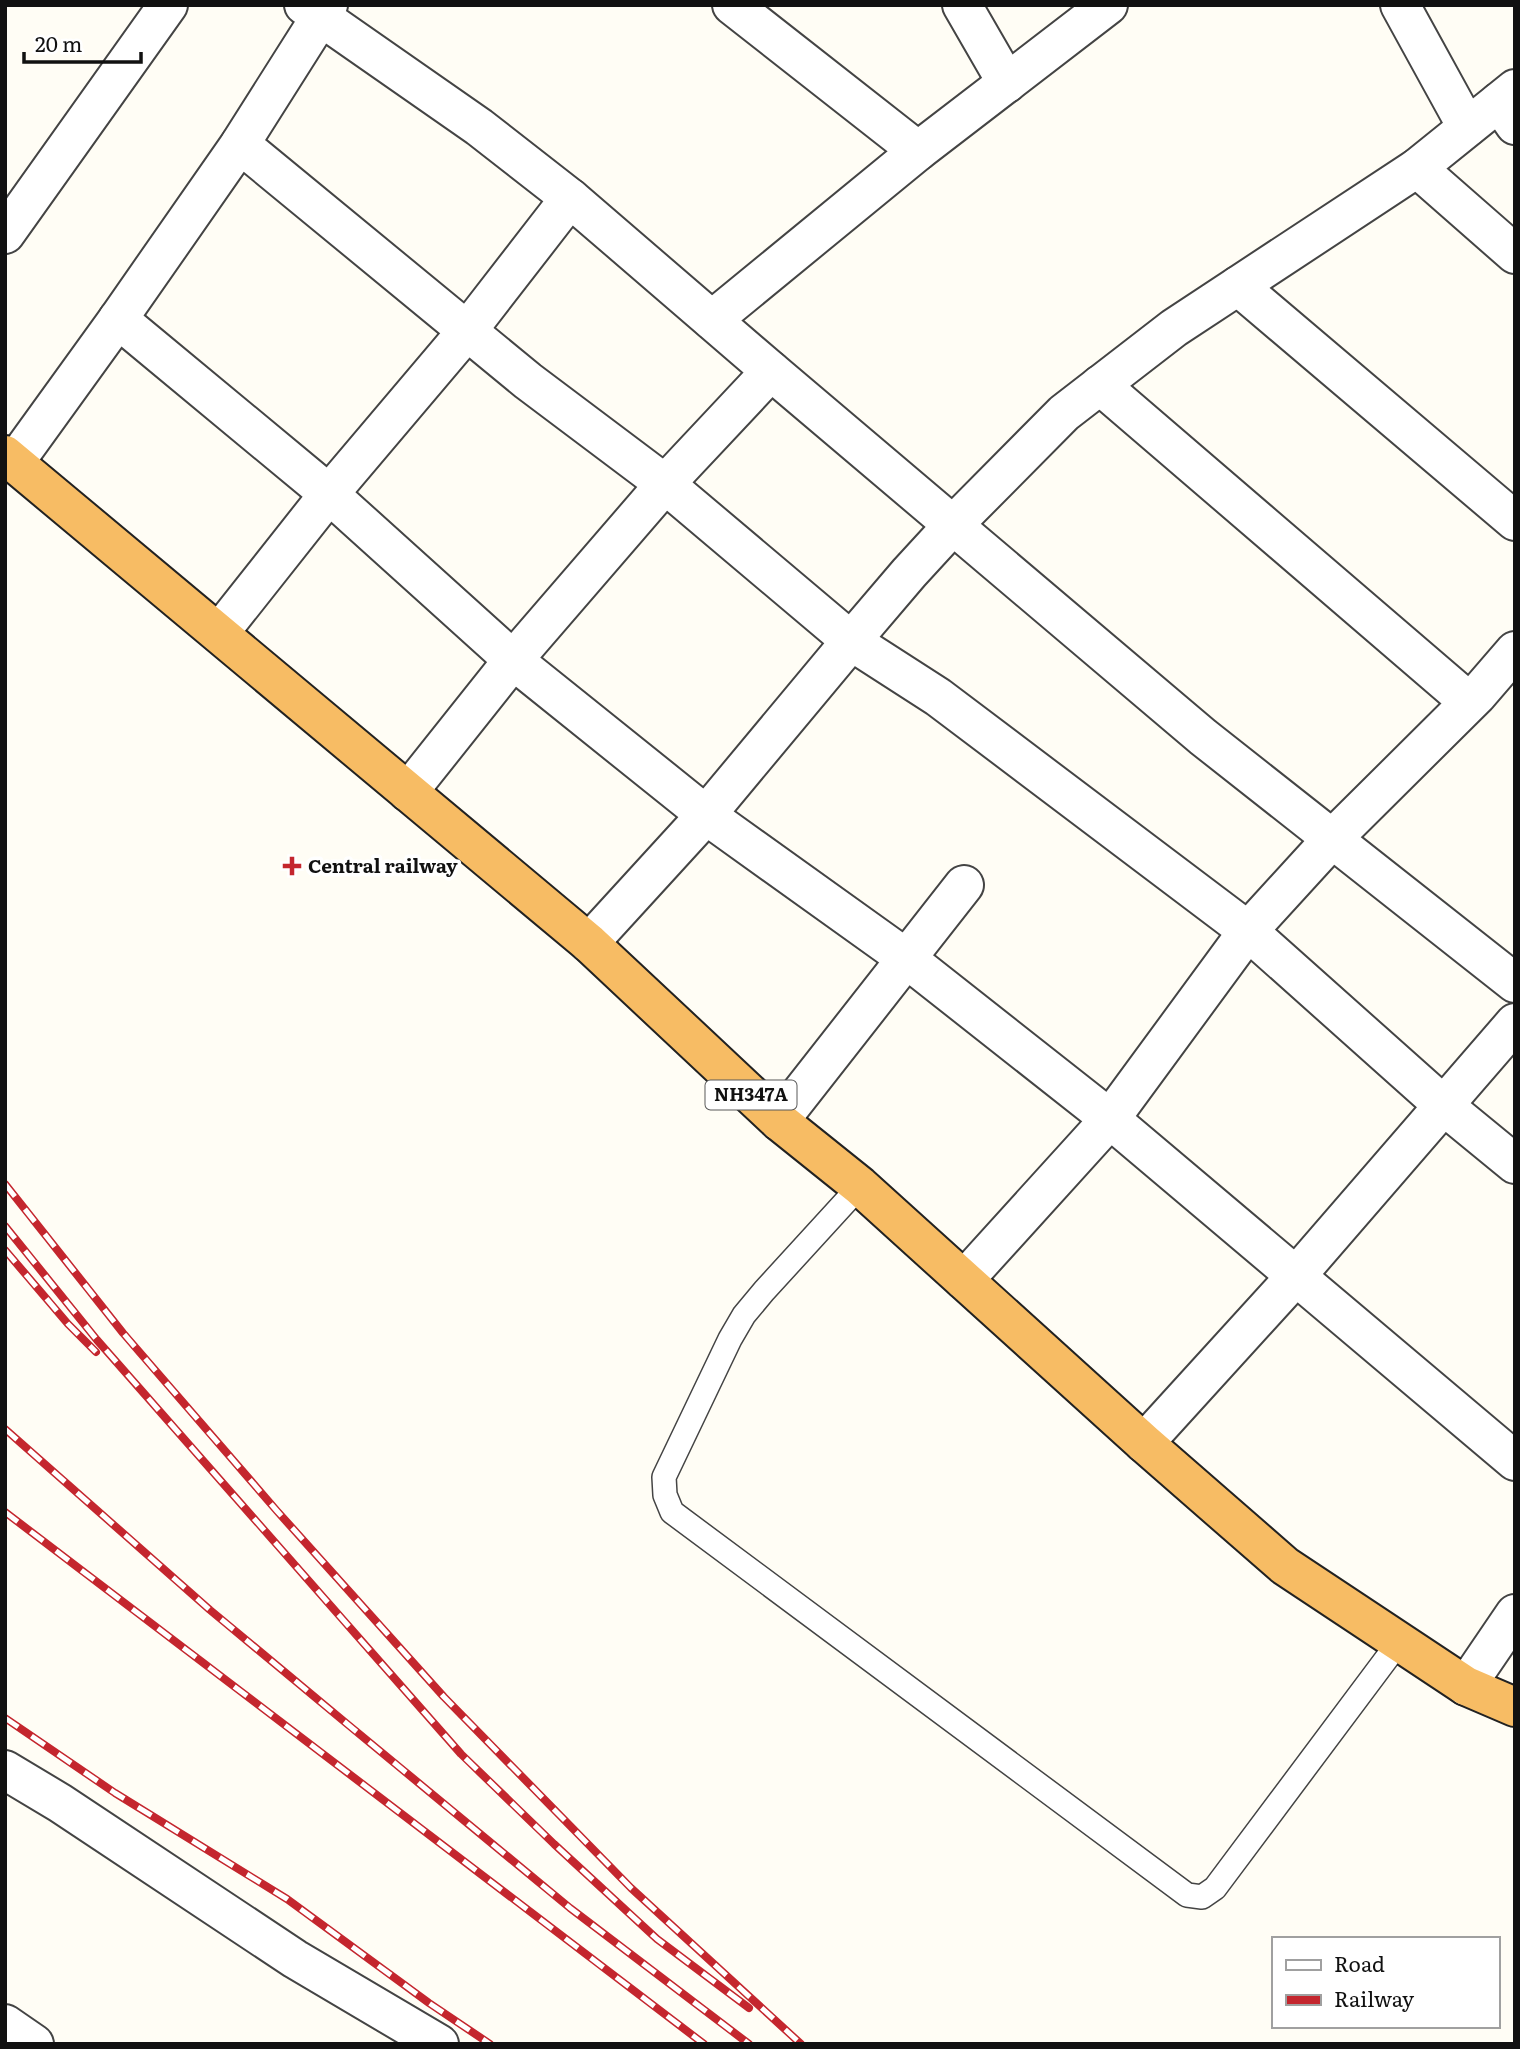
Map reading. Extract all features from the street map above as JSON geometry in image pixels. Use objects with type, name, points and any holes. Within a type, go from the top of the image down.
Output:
[{"type":"highway","name":"NH347A","points":[[10,459],[589,943],[779,1121],[860,1186],[1144,1443],[1285,1566],[1466,1686],[1515,1707]]},
{"type":"street","points":[[5,233],[168,5]]},
{"type":"street","points":[[732,5],[918,151]]},
{"type":"street","points":[[962,5],[1007,82]]},
{"type":"street","points":[[712,320],[918,151],[1108,5]]},
{"type":"street","points":[[1400,5],[1466,127]]},
{"type":"street","points":[[10,459],[118,319],[240,144],[317,9],[570,198],[1203,737],[1515,983]]},
{"type":"street","points":[[589,943],[706,815],[851,641],[954,524],[1064,413],[1174,328],[1418,168],[1466,127],[1510,105]]},
{"type":"street","points":[[240,144],[528,381],[665,484],[851,641],[938,697],[1248,931],[1443,1105],[1515,1164]]},
{"type":"street","points":[[1418,168],[1515,254]]},
{"type":"street","points":[[219,633],[329,494],[467,331],[570,198]]},
{"type":"street","points":[[1238,286],[1515,521]]},
{"type":"street","points":[[118,319],[329,494],[513,660],[706,815],[908,959],[1110,1119],[1515,1461]]},
{"type":"street","points":[[408,792],[513,660],[665,484],[771,371]]},
{"type":"street","points":[[1100,385],[1469,702]]},
{"type":"street","points":[[964,1280],[1110,1119],[1248,931],[1332,839],[1469,702],[1515,651]]},
{"type":"street","points":[[779,1121],[964,884]]},
{"type":"street","points":[[1144,1443],[1296,1276],[1515,1023]]},
{"type":"street","points":[[1466,1686],[1515,1614]]},
{"type":"street","points":[[5,1770],[60,1803],[295,1959],[439,2044]]},
{"type":"street","points":[[5,2024],[34,2044]]},
{"type":"lane","points":[[860,1186],[764,1291],[744,1315],[730,1339],[664,1477],[665,1496],[672,1512],[1187,1895],[1202,1897],[1215,1888],[1399,1642]]},
{"type":"railway","points":[[5,1184],[123,1333],[277,1511],[444,1697],[631,1888],[801,2044]]},
{"type":"railway","points":[[5,1226],[97,1340],[461,1754],[657,1939],[749,2008]]},
{"type":"railway","points":[[5,1250],[68,1324],[96,1352]]},
{"type":"railway","points":[[5,1429],[210,1610],[346,1723],[570,1908],[749,2044]]},
{"type":"railway","points":[[5,1512],[704,2044]]},
{"type":"railway","points":[[5,1718],[115,1793],[287,1899],[490,2044]]},
{"type":"place","name":"Central railway","points":[[292,866]]}]
